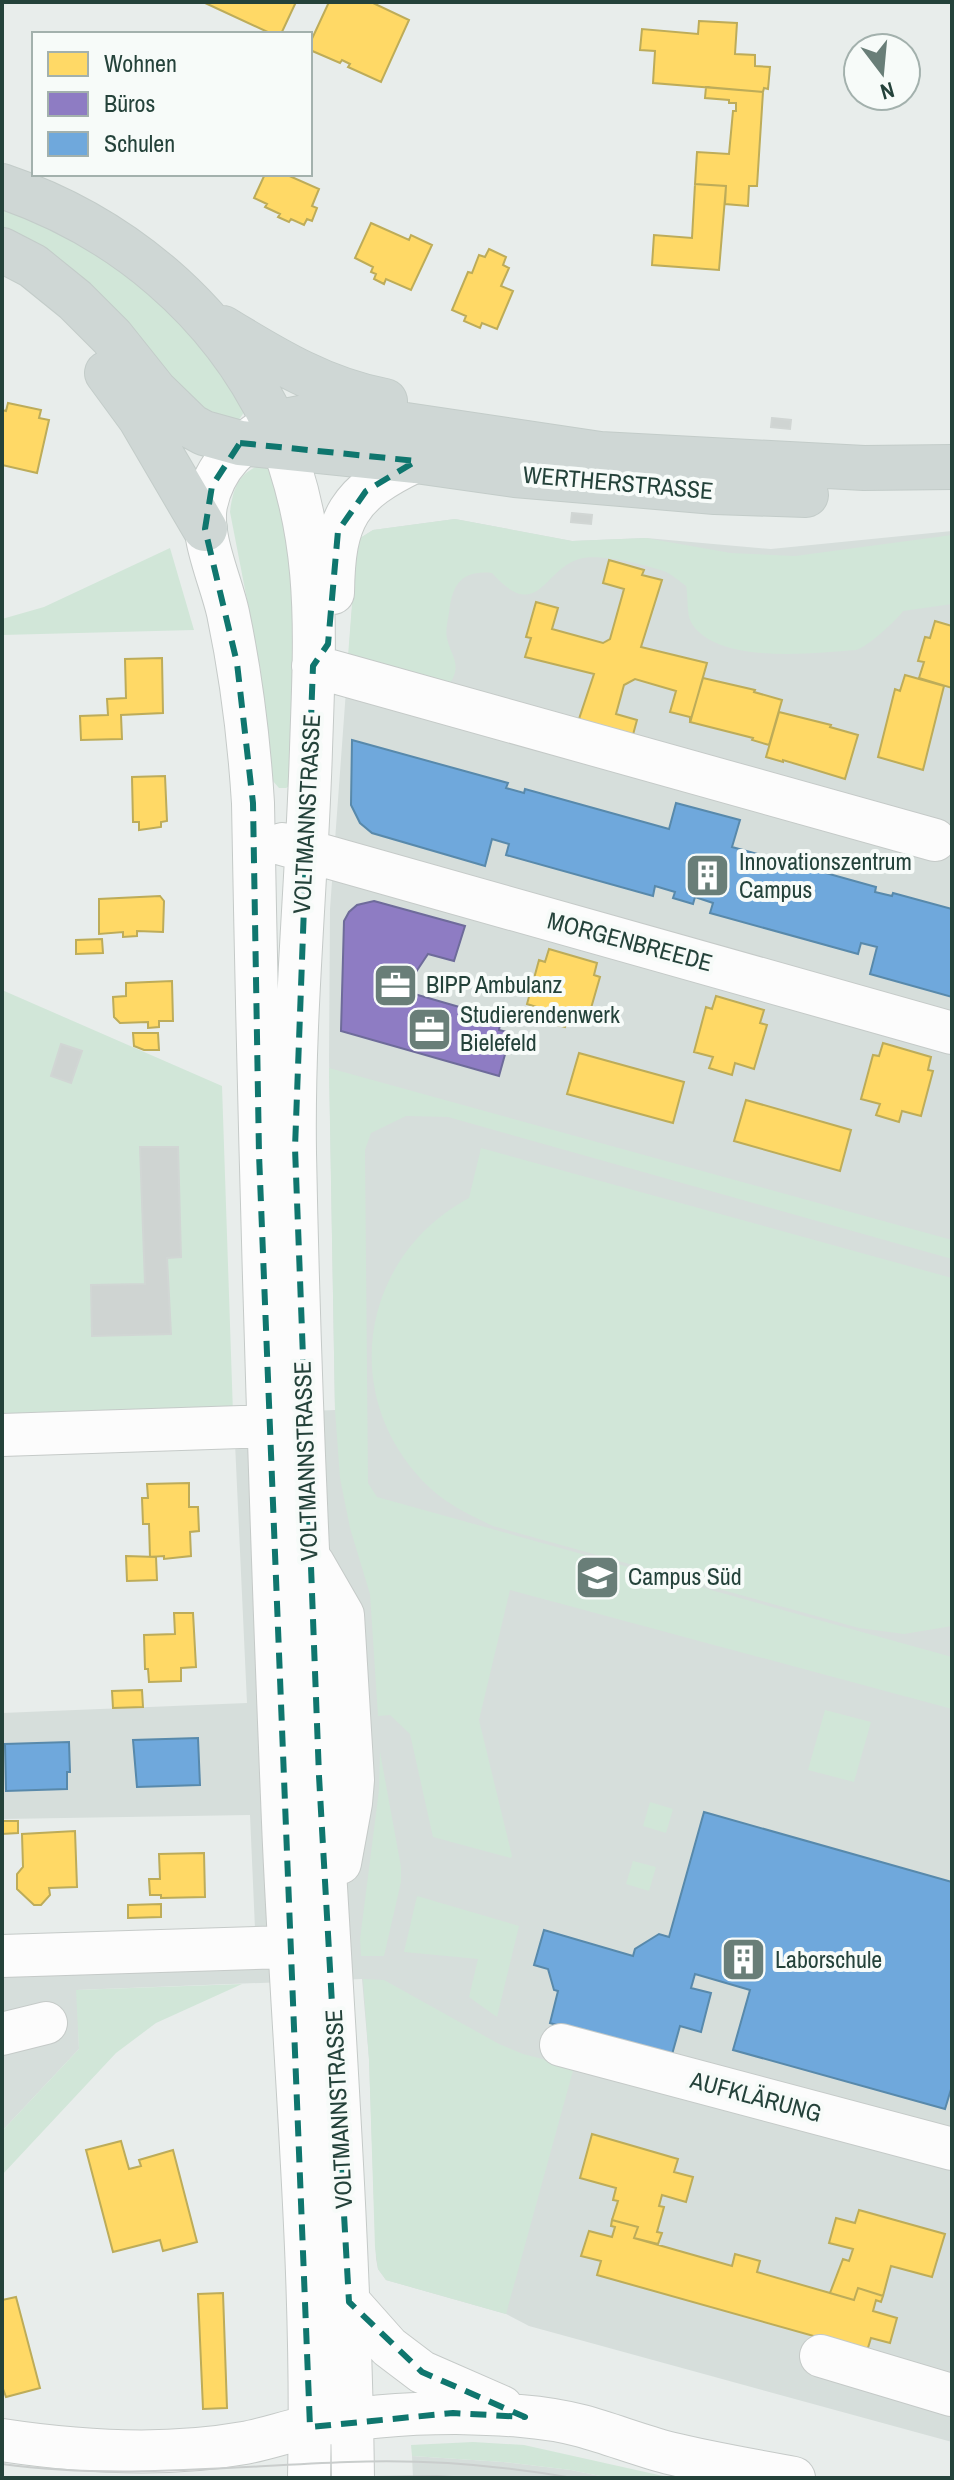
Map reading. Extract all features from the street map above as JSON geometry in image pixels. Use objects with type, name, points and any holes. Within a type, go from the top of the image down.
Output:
[{"type":"main road","name":"WERTHERSTRASSE","points":[[2,186],[33,196],[104,234],[143,260],[207,319],[248,374],[266,438]]},
{"type":"main road","name":"WERTHERSTRASSE","points":[[2,250],[33,266],[75,300],[112,337],[155,391],[191,426],[204,433],[266,438],[515,475],[715,492],[798,495],[952,488]]},
{"type":"main road","points":[[2,271],[47,306],[113,380],[140,418],[205,529]]},
{"type":"main road","name":"WERTHERSTRASSE","points":[[207,319],[293,370],[357,396],[613,439],[680,457]]},
{"type":"main road","name":"WERTHERSTRASSE","points":[[266,438],[305,417],[352,417],[600,454],[776,465],[952,467]]},
{"type":"street","points":[[205,529],[206,507],[212,486],[266,438]]},
{"type":"street","name":"VOLTMANNSTRASSE","points":[[266,438],[302,506],[314,587],[308,851],[298,979],[295,1105],[310,1558],[327,1919],[338,2053],[353,2478]]},
{"type":"street","points":[[416,461],[383,477],[366,491],[338,531],[333,555],[328,644],[313,666],[935,840]]},
{"type":"street","name":"VOLTMANNSTRASSE","points":[[205,529],[228,612],[250,758],[269,1426],[289,1947],[306,2223],[309,2478]]},
{"type":"street","name":"MORGENBREEDE","points":[[253,838],[952,1033]]},
{"type":"street","points":[[2,1435],[269,1426]]},
{"type":"street","points":[[2,1956],[289,1947]]},
{"type":"street","points":[[2,2034],[46,2023]]},
{"type":"street","name":"AUFKLÄRUNG","points":[[561,2045],[952,2149]]},
{"type":"street","points":[[349,2302],[389,2347],[422,2372],[525,2417]]},
{"type":"street","points":[[821,2356],[952,2394]]},
{"type":"street","points":[[2,2440],[52,2447],[111,2450],[187,2449],[248,2442],[352,2420],[453,2413],[525,2417],[581,2426],[673,2454],[794,2478]]},
{"type":"highlighted area","points":[[240,443],[416,461],[366,491],[338,531],[328,644],[313,666],[295,1148],[319,1776],[349,2302],[422,2372],[525,2417],[453,2413],[310,2427],[259,1154],[253,803],[237,663],[205,529],[212,486]]},
{"type":"shaded area","name":"Campus Süd","points":[[455,519],[572,541],[646,538],[771,549],[952,531],[952,2442],[529,2326],[506,2314],[386,2280],[378,2269],[376,2259],[369,2059],[362,1979],[77,1990],[79,2049],[2,2131],[2,1938],[255,1929],[250,1815],[2,1819],[2,1713],[247,1703],[235,1443],[2,1423],[335,1410],[329,1059],[330,909],[357,540],[373,530]]},
{"type":"shaded area","points":[[412,2456],[503,2462],[610,2478],[413,2478]]},
{"type":"green space","points":[[2,199],[62,226],[173,306],[245,411],[238,421],[213,423],[20,239],[2,228]]},
{"type":"green space","points":[[261,465],[272,469],[295,551],[294,783],[286,788],[279,788],[272,780],[260,667],[230,512],[238,483],[247,472]]},
{"type":"green space","points":[[455,519],[572,541],[646,538],[731,553],[795,556],[952,535],[952,604],[903,611],[881,633],[856,650],[795,654],[748,652],[709,639],[695,628],[689,614],[686,586],[669,573],[622,561],[588,558],[567,565],[530,594],[520,594],[507,587],[492,573],[473,574],[460,581],[450,603],[446,629],[456,666],[449,685],[348,656],[357,540],[373,530]]},
{"type":"green space","points":[[170,548],[194,630],[2,635],[2,619],[44,607]]},
{"type":"green space","points":[[2,990],[222,1086],[233,1414],[2,1423]]},
{"type":"green space","points":[[329,1068],[952,1240],[952,1259],[448,1117],[406,1116],[371,1133],[365,1150],[368,1483],[377,1497],[952,1657],[952,1709],[510,1590],[479,1720],[512,1856],[433,1837],[410,1734],[390,1715],[378,1716],[370,1594],[350,1528],[340,1478],[335,1410]]},
{"type":"green space","points":[[481,1148],[952,1278],[952,1626],[904,1634],[859,1628],[493,1526],[452,1505],[430,1488],[400,1453],[381,1414],[372,1373],[373,1332],[384,1292],[403,1256],[432,1224],[469,1198]]},
{"type":"green space","points":[[825,1710],[871,1722],[854,1782],[808,1770]]},
{"type":"green space","points":[[380,1752],[401,1882],[384,1956],[361,1956],[360,1939],[379,1790]]},
{"type":"green space","points":[[650,1802],[673,1809],[666,1833],[643,1826]]},
{"type":"green space","points":[[633,1861],[656,1867],[649,1891],[626,1884]]},
{"type":"green space","points":[[417,1896],[519,1926],[497,2017],[469,1997],[478,1959],[404,1952]]},
{"type":"green space","points":[[363,1979],[384,1980],[499,2044],[523,2054],[574,2067],[506,2314],[386,2280],[378,2269]]},
{"type":"green space","points":[[242,1984],[156,2023],[116,2053],[2,2175],[2,2131],[79,2049],[76,1990]]},
{"type":"green space","points":[[473,2442],[524,2445],[672,2478],[610,2478],[503,2462],[412,2456],[411,2445]]},
{"type":"building: Wohnen","points":[[203,2],[296,2],[282,32],[268,32]]},
{"type":"building: Wohnen","points":[[329,2],[371,2],[409,20],[381,82],[348,67],[350,64],[342,60],[340,63],[312,51],[312,39]]},
{"type":"building: Wohnen","points":[[699,21],[737,23],[735,54],[755,55],[755,66],[770,67],[768,89],[764,88],[763,92],[653,83],[655,51],[640,50],[642,29],[698,34]]},
{"type":"building: Wohnen","points":[[706,87],[763,92],[757,186],[749,186],[748,206],[725,204],[726,186],[695,184],[697,152],[729,154],[733,111],[736,111],[736,103],[729,103],[729,100],[705,98]]},
{"type":"building: Wohnen","points":[[264,176],[290,176],[319,189],[312,206],[317,208],[312,221],[307,219],[304,225],[278,217],[280,214],[254,198]]},
{"type":"building: Wohnen","points":[[695,184],[726,186],[719,270],[652,265],[654,235],[692,238]]},
{"type":"building: Wohnen","points":[[371,223],[409,240],[411,235],[432,245],[411,290],[386,279],[384,284],[374,279],[376,274],[371,272],[373,267],[355,258]]},
{"type":"building: Wohnen","points":[[489,249],[506,257],[503,265],[509,268],[501,286],[513,291],[497,329],[482,323],[480,328],[464,321],[466,316],[452,310],[468,272],[472,273],[479,255],[485,257]]},
{"type":"building: Wohnen","points":[[8,403],[41,410],[39,418],[49,420],[37,473],[2,465],[2,410],[6,411]]},
{"type":"building: Wohnen","points":[[609,560],[644,570],[642,575],[662,580],[641,647],[707,663],[690,723],[690,717],[670,712],[676,691],[635,679],[624,685],[616,714],[637,720],[631,742],[578,722],[594,674],[525,657],[531,638],[526,637],[536,602],[558,608],[552,629],[603,643],[610,639],[624,589],[603,583]]},
{"type":"building: Wohnen","points":[[935,621],[952,626],[952,688],[919,678],[924,662],[918,661],[925,637],[930,638]]},
{"type":"building: Wohnen","points":[[162,658],[163,713],[121,715],[122,739],[81,740],[80,716],[108,715],[107,699],[126,698],[125,659]]},
{"type":"building: Wohnen","points":[[905,675],[944,686],[923,770],[878,757],[895,689],[900,691]]},
{"type":"building: Wohnen","points":[[703,678],[782,700],[769,745],[690,722]]},
{"type":"building: Wohnen","points":[[779,712],[858,735],[845,779],[766,757]]},
{"type":"building: Wohnen","points":[[165,776],[167,821],[161,822],[161,827],[139,830],[139,822],[133,822],[132,777]]},
{"type":"building: Wohnen","points":[[160,896],[164,901],[163,932],[137,931],[137,936],[123,937],[123,932],[99,934],[99,899]]},
{"type":"building: Wohnen","points":[[102,939],[103,953],[76,954],[76,940]]},
{"type":"building: Wohnen","points":[[549,949],[597,963],[594,975],[600,977],[587,1022],[568,1016],[565,1027],[543,1021],[546,1010],[527,1004],[539,960],[545,962]]},
{"type":"building: Wohnen","points":[[172,981],[173,1021],[159,1021],[159,1027],[148,1028],[148,1022],[120,1023],[114,1017],[113,997],[126,996],[126,983]]},
{"type":"building: Wohnen","points":[[716,996],[764,1010],[760,1023],[767,1025],[754,1069],[735,1063],[732,1075],[709,1068],[713,1057],[694,1052],[706,1007],[712,1009]]},
{"type":"building: Wohnen","points":[[133,1033],[158,1033],[159,1050],[134,1046]]},
{"type":"building: Wohnen","points":[[883,1043],[931,1057],[928,1070],[933,1071],[921,1116],[902,1111],[899,1122],[876,1115],[880,1104],[861,1099],[873,1055],[879,1056]]},
{"type":"building: Wohnen","points":[[579,1053],[684,1082],[673,1123],[567,1094]]},
{"type":"building: Wohnen","points":[[746,1100],[851,1130],[840,1171],[734,1141]]},
{"type":"building: Wohnen","points":[[189,1483],[189,1507],[198,1507],[199,1531],[190,1532],[191,1556],[150,1557],[149,1524],[143,1524],[142,1498],[148,1498],[147,1484]]},
{"type":"building: Wohnen","points":[[126,1556],[156,1557],[157,1580],[127,1581]]},
{"type":"building: Wohnen","points":[[174,1613],[193,1613],[196,1667],[181,1668],[181,1681],[149,1682],[148,1669],[145,1669],[144,1635],[175,1634]]},
{"type":"building: Wohnen","points":[[142,1690],[143,1707],[113,1708],[112,1691]]},
{"type":"building: Wohnen","points":[[2,1821],[18,1821],[18,1833],[2,1834]]},
{"type":"building: Wohnen","points":[[75,1831],[77,1887],[49,1888],[50,1895],[41,1905],[34,1905],[17,1889],[17,1874],[23,1867],[22,1834]]},
{"type":"building: Wohnen","points":[[204,1853],[205,1897],[161,1898],[161,1895],[150,1895],[149,1879],[160,1879],[159,1854]]},
{"type":"building: Wohnen","points":[[161,1904],[161,1917],[128,1918],[128,1905]]},
{"type":"building: Wohnen","points":[[592,2134],[678,2159],[674,2172],[693,2177],[686,2202],[662,2195],[659,2206],[664,2207],[657,2232],[662,2233],[658,2244],[634,2238],[638,2227],[612,2220],[618,2201],[613,2200],[616,2188],[580,2178]]},
{"type":"building: Wohnen","points":[[121,2141],[129,2169],[141,2166],[139,2160],[173,2150],[197,2242],[163,2251],[160,2240],[113,2252],[86,2150]]},
{"type":"building: Wohnen","points":[[859,2210],[945,2234],[932,2277],[891,2266],[883,2296],[858,2288],[854,2300],[830,2293],[843,2259],[849,2261],[853,2249],[829,2243],[836,2218],[855,2223]]},
{"type":"building: Wohnen","points":[[612,2220],[638,2227],[634,2238],[732,2266],[735,2254],[760,2261],[757,2272],[854,2300],[858,2288],[883,2296],[881,2302],[876,2300],[873,2311],[897,2318],[890,2343],[871,2338],[867,2351],[597,2275],[601,2261],[581,2256],[589,2231],[612,2237],[615,2227],[611,2226]]},
{"type":"building: Wohnen","points":[[223,2293],[227,2408],[203,2409],[198,2294]]},
{"type":"building: Wohnen","points":[[16,2297],[40,2388],[6,2397],[2,2386],[2,2300]]},
{"type":"building: Büros","points":[[374,901],[465,926],[454,961],[428,954],[416,972],[409,971],[404,991],[501,1019],[499,1030],[511,1033],[499,1076],[341,1031],[344,921],[357,905]]},
{"type":"building: Schulen","name":"Innovationszentrum Campus","points":[[352,740],[508,783],[506,788],[524,793],[525,789],[669,829],[676,803],[740,820],[732,847],[876,887],[875,892],[892,896],[893,893],[952,909],[952,997],[870,974],[877,947],[861,943],[858,954],[710,913],[713,903],[695,897],[693,904],[673,898],[675,892],[655,886],[653,896],[506,855],[509,844],[492,839],[485,866],[372,833],[360,823],[351,805]]},
{"type":"building: Schulen","points":[[198,1738],[200,1785],[137,1787],[133,1740]]},
{"type":"building: Schulen","points":[[69,1742],[67,1789],[6,1791],[5,1744]]},
{"type":"building: Schulen","name":"Laborschule","points":[[704,1812],[952,1882],[952,2086],[945,2109],[733,2050],[750,1990],[695,1974],[691,1988],[711,1993],[701,2032],[680,2026],[671,2058],[550,2023],[558,1991],[554,1990],[548,1969],[534,1965],[544,1930],[633,1956],[635,1949],[659,1934],[669,1937]]},
{"type":"building: Sonstige","points":[[772,418],[791,420],[790,429],[771,427]]},
{"type":"building: Sonstige","points":[[572,513],[592,515],[591,524],[571,522]]},
{"type":"building: Sonstige","points":[[61,1044],[82,1051],[71,1083],[51,1076]]},
{"type":"building: Sonstige","points":[[140,1147],[178,1147],[181,1257],[167,1258],[171,1334],[92,1336],[91,1285],[145,1284]]},
{"type":"tram line","points":[[2,2464],[45,2469],[132,2471],[405,2461],[489,2466],[573,2478]]},
{"type":"tram line","points":[[314,2478],[470,2478]]},
{"type":"place","name":"Innovationszentrum Campus","points":[[708,876]]},
{"type":"place","name":"BIPP Ambulanz","points":[[395,985]]},
{"type":"place","name":"Studierendenwerk Bielefeld","points":[[429,1029]]},
{"type":"place","name":"Campus Süd","points":[[597,1577]]},
{"type":"place","name":"Laborschule","points":[[744,1960]]}]
